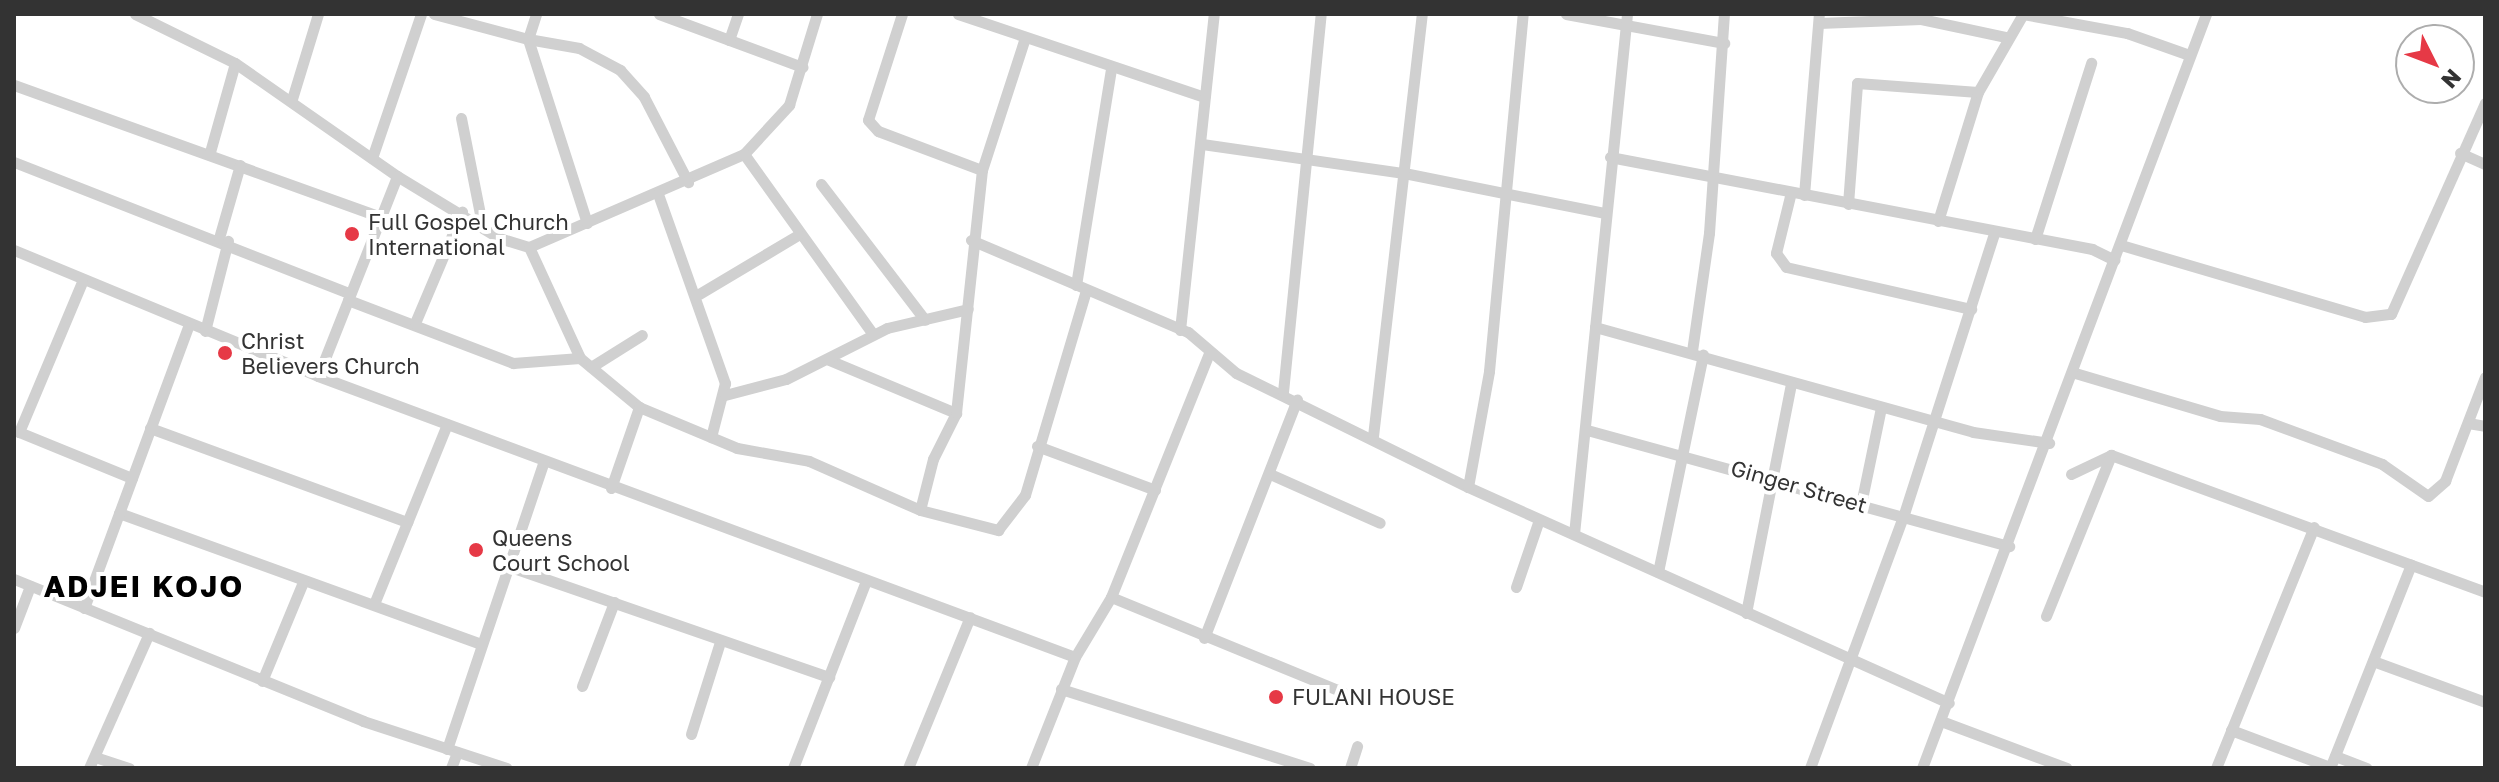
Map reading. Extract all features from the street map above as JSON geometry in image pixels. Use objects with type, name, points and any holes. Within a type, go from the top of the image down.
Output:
[{"type":"street","points":[[135,14],[235,63],[292,99],[397,176],[529,247],[580,358],[639,407],[711,437],[809,461],[920,510],[998,530],[1022,501],[1081,288],[1111,68]]},
{"type":"street","points":[[292,99],[318,14]]},
{"type":"street","points":[[372,158],[421,14]]},
{"type":"street","points":[[434,14],[528,39],[579,48],[620,70],[644,97],[688,182]]},
{"type":"street","points":[[536,14],[528,39],[587,223]]},
{"type":"street","points":[[659,14],[802,67]]},
{"type":"street","points":[[729,40],[738,14]]},
{"type":"street","points":[[529,247],[688,182],[744,154],[789,105],[817,14]]},
{"type":"street","points":[[902,14],[868,120],[878,131],[982,170]]},
{"type":"street","points":[[958,14],[1204,97]]},
{"type":"street","points":[[1180,330],[1214,14]]},
{"type":"street","points":[[1283,392],[1304,155],[1321,14]]},
{"type":"street","points":[[1373,436],[1422,14]]},
{"type":"street","points":[[1468,487],[1482,429],[1523,14]]},
{"type":"street","points":[[1566,14],[1627,19],[1724,43]]},
{"type":"street","points":[[1658,572],[1684,452],[1698,353],[1724,14]]},
{"type":"street","points":[[1938,221],[1978,92],[2006,37],[2023,14],[2127,33],[2189,55]]},
{"type":"street","points":[[1922,768],[2049,443],[2189,55],[2207,15]]},
{"type":"street","points":[[1804,195],[1819,19],[1921,16],[2006,37]]},
{"type":"street","points":[[1574,534],[1587,430],[1604,213],[1627,19]]},
{"type":"street","points":[[920,510],[933,459],[956,413],[968,309],[971,240],[982,170],[1025,38]]},
{"type":"street","points":[[210,152],[235,63]]},
{"type":"street","points":[[2035,239],[2091,63]]},
{"type":"street","points":[[1848,204],[1857,83],[1978,92]]},
{"type":"street","points":[[14,85],[210,152],[380,217]]},
{"type":"street","points":[[2121,245],[2376,319],[2398,306],[2412,253],[2485,103]]},
{"type":"street","points":[[461,118],[482,224]]},
{"type":"street","points":[[1202,144],[1304,155],[1604,213]]},
{"type":"street","points":[[2460,153],[2485,164]]},
{"type":"street","points":[[744,154],[798,235],[873,334]]},
{"type":"street","points":[[1610,157],[2035,239],[2115,260]]},
{"type":"street","points":[[14,162],[223,239],[349,297],[513,363],[580,358]]},
{"type":"street","points":[[205,331],[240,165]]},
{"type":"street","points":[[318,376],[397,176]]},
{"type":"street","points":[[821,184],[925,320]]},
{"type":"street","points":[[1791,192],[1776,253],[1786,267],[1971,309]]},
{"type":"street","points":[[658,194],[699,294],[725,395],[711,437]]},
{"type":"street","points":[[415,323],[462,212]]},
{"type":"street","points":[[1810,768],[1903,517],[1994,233]]},
{"type":"street","points":[[699,294],[798,235]]},
{"type":"street","points":[[971,240],[1180,330],[1209,353],[1468,487],[1849,662],[1949,703]]},
{"type":"street","points":[[14,250],[82,282],[318,376],[611,488],[1075,657]]},
{"type":"street","points":[[82,282],[16,431],[132,478]]},
{"type":"street","points":[[725,395],[829,360],[873,334],[968,309]]},
{"type":"street","points":[[84,608],[189,324]]},
{"type":"street","points":[[1595,327],[1698,353],[1791,384],[1934,422],[2049,443]]},
{"type":"street","points":[[591,367],[642,335]]},
{"type":"street","points":[[1031,768],[1075,657],[1111,597],[1209,353]]},
{"type":"street","points":[[829,360],[956,413]]},
{"type":"street","points":[[2075,373],[2220,416],[2260,419],[2382,464],[2421,496],[2442,487],[2485,377]]},
{"type":"street","points":[[1746,613],[1791,384]]},
{"type":"street","points":[[1204,638],[1297,399]]},
{"type":"street","points":[[611,488],[639,407]]},
{"type":"street","points":[[1861,504],[1881,407]]},
{"type":"street","points":[[2468,423],[2485,426]]},
{"type":"street","points":[[374,604],[447,424]]},
{"type":"street","points":[[150,428],[407,522]]},
{"type":"street","name":"Ginger Street","points":[[1587,430],[1684,452],[2009,546]]},
{"type":"street","points":[[1037,446],[1155,490]]},
{"type":"street","points":[[2046,616],[2111,455]]},
{"type":"street","points":[[2071,474],[2111,455],[2485,592]]},
{"type":"street","points":[[451,768],[452,750],[481,644],[544,461]]},
{"type":"street","points":[[1270,474],[1380,523]]},
{"type":"street","points":[[119,513],[481,644]]},
{"type":"street","points":[[1516,587],[1539,520]]},
{"type":"street","points":[[2216,768],[2314,527]]},
{"type":"street","points":[[2332,764],[2411,564]]},
{"type":"street","points":[[508,566],[720,642],[829,677]]},
{"type":"street","points":[[14,579],[262,681],[507,768]]},
{"type":"street","points":[[793,768],[866,581]]},
{"type":"street","points":[[262,681],[303,582]]},
{"type":"street","points":[[14,628],[30,586]]},
{"type":"street","points":[[1111,597],[1204,638],[1343,692]]},
{"type":"street","points":[[582,686],[614,602]]},
{"type":"street","points":[[908,768],[970,617]]},
{"type":"street","points":[[129,768],[92,762],[149,633]]},
{"type":"street","points":[[691,734],[720,642]]},
{"type":"street","points":[[2373,661],[2485,702]]},
{"type":"street","points":[[1061,689],[1310,768]]},
{"type":"street","points":[[1941,721],[2067,768]]},
{"type":"street","points":[[2231,730],[2332,764],[2367,768]]},
{"type":"street","points":[[1350,768],[1357,746]]},
{"type":"place","name":"Full Gospel Church International","points":[[352,234]]},
{"type":"place","name":"Christ Believers Church","points":[[225,353]]},
{"type":"place","name":"Queens Court School","points":[[476,550]]},
{"type":"place","name":"FULANI HOUSE","points":[[1276,697]]},
{"type":"district","name":"ADJEI KOJO","points":[[144,586]]}]
